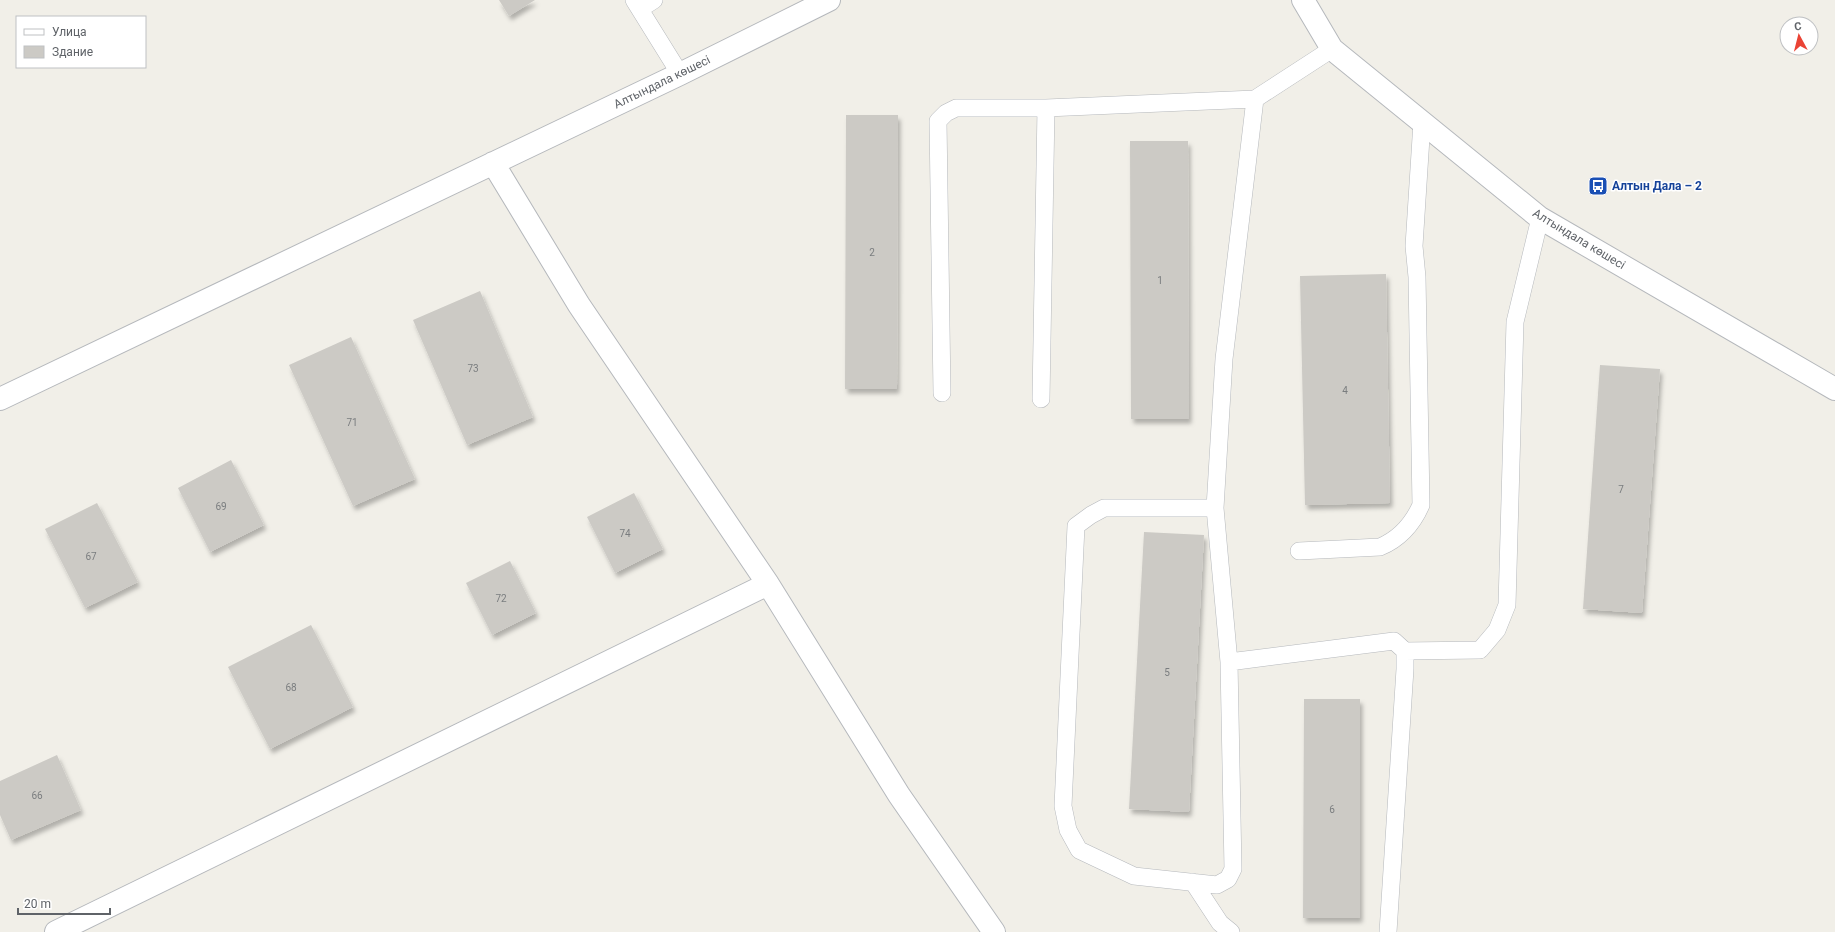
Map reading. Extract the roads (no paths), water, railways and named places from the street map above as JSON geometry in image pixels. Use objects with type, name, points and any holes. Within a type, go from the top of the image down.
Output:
[{"type":"street","name":"Алтындала көшесі","points":[[0,399],[680,74],[829,0]]},
{"type":"street","name":"Алтындала көшесі","points":[[1303,0],[1332,49],[1540,218],[1835,389]]},
{"type":"street","points":[[493,163],[579,305],[768,584],[899,795],[994,932]]},
{"type":"street","points":[[56,932],[768,584]]},
{"type":"lane","points":[[643,3],[680,74]]},
{"type":"lane","points":[[942,393],[938,121],[956,108],[1046,108],[1255,99],[1332,49]]},
{"type":"lane","points":[[1215,508],[1104,508],[1076,526],[1063,806],[1068,830],[1080,850],[1134,876],[1217,885],[1228,879],[1233,869],[1229,662],[1215,508],[1224,359],[1255,99]]},
{"type":"lane","points":[[1041,399],[1046,108]]},
{"type":"lane","points":[[1299,551],[1380,547],[1398,537],[1412,521],[1421,506],[1417,277],[1414,246],[1422,122]]},
{"type":"lane","points":[[1229,662],[1394,641],[1405,651],[1480,650],[1497,630],[1507,605],[1514,322],[1540,218]]},
{"type":"lane","points":[[1388,932],[1405,651]]},
{"type":"lane","points":[[1193,882],[1224,929]]},
{"type":"place","name":"Алтын Дала – 2","points":[[1598,186]]}]
